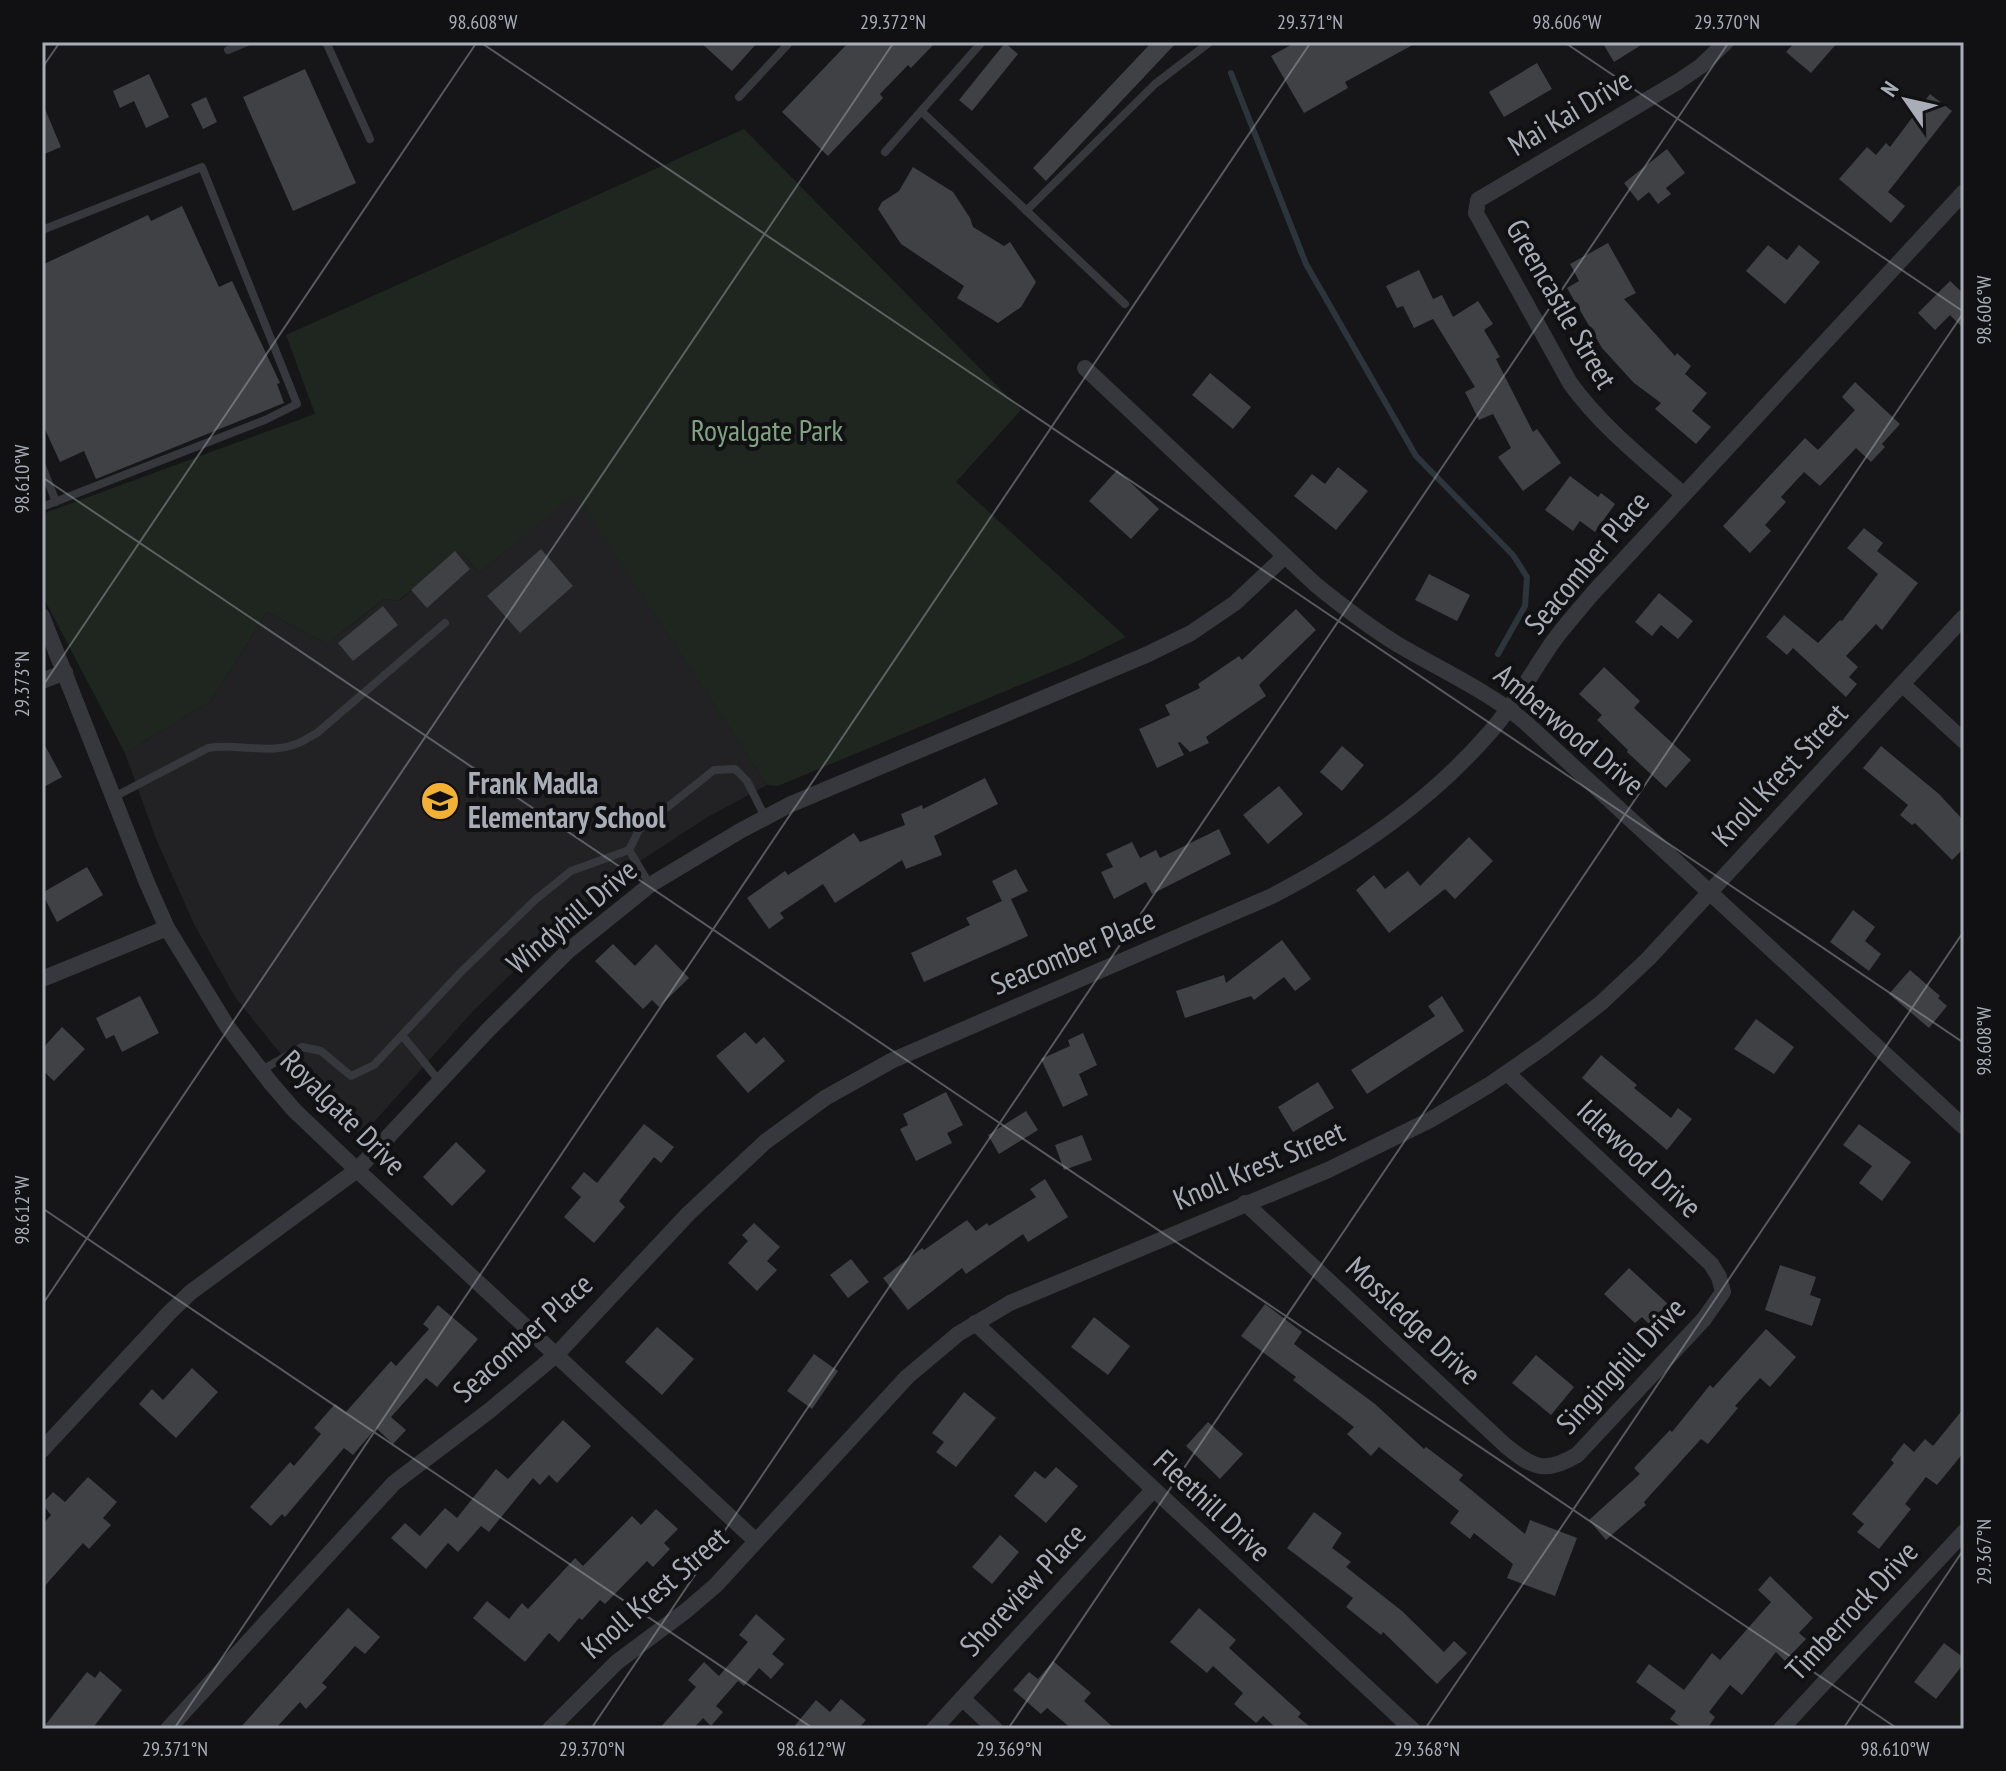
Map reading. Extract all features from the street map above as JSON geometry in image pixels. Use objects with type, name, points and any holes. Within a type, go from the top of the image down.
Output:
[{"type":"street","name":"Mai Kai Drive","points":[[1478,200],[1679,81],[1701,66],[1726,42]]},
{"type":"street","name":"Seacomber Place","points":[[168,1729],[394,1483],[489,1411],[557,1354],[723,1179],[765,1142],[825,1098],[891,1061],[1272,896],[1379,833],[1423,800],[1454,771],[1509,709],[1552,643],[1593,593],[1964,192]]},
{"type":"street","name":"Greencastle Street","points":[[1478,200],[1476,213],[1570,383],[1603,424],[1683,494]]},
{"type":"street","name":"Amberwood Drive","points":[[1085,368],[1285,556],[1355,617],[1509,709],[1964,1127]]},
{"type":"street","name":"Windyhill Drive","points":[[42,1450],[191,1292],[357,1170],[543,974],[650,885],[765,817],[831,786],[1146,655],[1191,633],[1235,603],[1285,556]]},
{"type":"street","name":"Royalgate Drive","points":[[42,616],[167,928],[227,1026],[261,1071],[294,1110],[357,1170],[756,1541]]},
{"type":"street","name":"Knoll Krest Street","points":[[550,1729],[617,1662],[716,1585],[907,1377],[958,1334],[1010,1303],[1328,1170],[1430,1120],[1507,1073],[1601,1003],[1648,959],[1964,617]]},
{"type":"street","points":[[42,681],[65,672]]},
{"type":"street","points":[[1902,684],[1964,741]]},
{"type":"street","points":[[42,979],[167,928]]},
{"type":"street","name":"Idlewood Drive","points":[[1507,1073],[1711,1264],[1723,1292]]},
{"type":"street","name":"Mossledge Drive","points":[[1245,1203],[1506,1446],[1524,1461],[1550,1468]]},
{"type":"street","name":"Singinghill Drive","points":[[1550,1468],[1577,1455],[1704,1319],[1723,1292]]},
{"type":"street","name":"Fleethill Drive","points":[[975,1323],[1412,1729]]},
{"type":"street","name":"Shoreview Place","points":[[934,1729],[1153,1490]]},
{"type":"street","name":"Timberrock Drive","points":[[1781,1729],[1964,1532]]},
{"type":"street","points":[[962,1698],[995,1729]]},
{"type":"lane","points":[[228,50],[247,42]]},
{"type":"lane","points":[[326,42],[370,139]]},
{"type":"lane","points":[[739,97],[790,42]]},
{"type":"lane","points":[[885,152],[982,42]]},
{"type":"lane","points":[[1026,211],[1155,84],[1210,42]]},
{"type":"lane","points":[[921,111],[1125,304]]},
{"type":"lane","points":[[42,230],[202,167],[297,404],[265,420],[42,507]]},
{"type":"lane","points":[[42,466],[56,502]]},
{"type":"lane","points":[[113,797],[208,748],[223,745],[281,748],[295,745],[317,733],[445,623]]},
{"type":"lane","points":[[261,1071],[302,1047],[321,1051],[351,1076],[374,1065],[535,900],[571,871],[629,850],[639,830],[714,770],[735,769],[747,781],[765,817]]},
{"type":"lane","points":[[629,850],[650,885]]},
{"type":"lane","points":[[402,1035],[440,1082]]},
{"type":"shaded area","name":"Frank Madla Elementary School","points":[[575,493],[767,785],[706,818],[634,865],[580,907],[474,1010],[374,1122],[358,1132],[292,1068],[235,997],[194,924],[156,839],[125,753],[211,701],[267,612],[327,644],[385,599],[399,601],[461,551],[479,573]]},
{"type":"green space","name":"Royalgate Park","points":[[744,129],[1021,410],[956,482],[1126,637],[1080,660],[778,786],[767,785],[575,494],[479,573],[461,551],[398,601],[384,599],[327,644],[267,612],[211,701],[125,753],[42,595],[42,514],[315,414],[286,335]]},
{"type":"building","points":[[700,42],[758,42],[732,71]]},
{"type":"building","points":[[849,42],[936,42],[880,94],[883,98],[828,156],[782,112]]},
{"type":"building","points":[[1152,42],[1177,42],[1046,181],[1033,168]]},
{"type":"building","points":[[1296,42],[1418,42],[1345,82],[1348,88],[1304,113],[1271,56]]},
{"type":"building","points":[[1602,42],[1646,42],[1614,62]]},
{"type":"building","points":[[1795,42],[1838,42],[1811,73],[1786,52]]},
{"type":"building","points":[[1005,43],[1018,54],[972,111],[959,100]]},
{"type":"building","points":[[1537,63],[1552,89],[1504,117],[1489,92]]},
{"type":"building","points":[[305,69],[356,183],[293,211],[243,97]]},
{"type":"building","points":[[149,74],[169,117],[146,128],[134,101],[120,108],[113,91]]},
{"type":"building","points":[[1930,94],[1952,111],[1888,192],[1905,206],[1891,223],[1839,179],[1867,147],[1876,155],[1886,143],[1890,147]]},
{"type":"building","points":[[206,97],[217,122],[203,129],[191,104]]},
{"type":"building","points":[[42,102],[61,147],[42,155]]},
{"type":"building","points":[[1667,149],[1685,173],[1666,188],[1671,194],[1658,204],[1649,192],[1638,201],[1624,183]]},
{"type":"building","points":[[913,167],[953,192],[973,227],[1004,246],[1010,242],[1036,282],[1021,307],[998,323],[957,298],[964,286],[901,244],[878,209],[882,202],[899,191]]},
{"type":"building","points":[[182,206],[219,287],[232,281],[280,383],[277,384],[284,403],[96,479],[84,451],[60,462],[42,423],[42,265],[148,215],[151,221]]},
{"type":"building","points":[[1608,243],[1636,293],[1624,299],[1675,356],[1677,353],[1691,366],[1685,374],[1707,393],[1692,411],[1711,427],[1696,444],[1655,409],[1661,403],[1634,383],[1602,348],[1567,288],[1579,281],[1570,264]]},
{"type":"building","points":[[1768,245],[1787,260],[1799,245],[1820,262],[1785,304],[1746,271]]},
{"type":"building","points":[[1419,270],[1433,299],[1442,295],[1453,317],[1478,301],[1493,324],[1484,330],[1500,357],[1496,359],[1533,432],[1537,429],[1561,463],[1523,491],[1498,457],[1511,448],[1493,414],[1479,420],[1465,392],[1475,387],[1433,319],[1414,328],[1403,306],[1397,308],[1386,286]]},
{"type":"building","points":[[1950,281],[1964,294],[1964,329],[1950,315],[1935,330],[1918,313]]},
{"type":"building","points":[[1210,373],[1251,407],[1233,429],[1192,395]]},
{"type":"building","points":[[1855,382],[1900,424],[1871,462],[1856,448],[1820,486],[1804,472],[1781,497],[1786,502],[1765,525],[1771,531],[1750,553],[1723,526],[1805,438],[1818,450],[1855,410],[1842,397]]},
{"type":"building","points":[[1338,467],[1368,491],[1336,530],[1294,496],[1312,474],[1325,484]]},
{"type":"building","points":[[1117,470],[1159,509],[1131,539],[1089,501]]},
{"type":"building","points":[[1570,476],[1598,497],[1601,493],[1615,504],[1595,532],[1580,521],[1573,531],[1545,510]]},
{"type":"building","points":[[1864,528],[1883,543],[1877,551],[1918,583],[1882,630],[1876,624],[1846,656],[1858,667],[1849,677],[1857,684],[1846,697],[1793,648],[1787,655],[1766,637],[1784,615],[1818,643],[1842,621],[1878,574],[1847,548]]},
{"type":"building","points":[[541,549],[573,586],[520,633],[487,596]]},
{"type":"building","points":[[455,551],[470,569],[427,608],[411,590]]},
{"type":"building","points":[[1429,574],[1470,595],[1457,621],[1415,600]]},
{"type":"building","points":[[1659,593],[1693,621],[1678,639],[1661,625],[1652,636],[1635,622]]},
{"type":"building","points":[[383,606],[398,625],[353,661],[338,643]]},
{"type":"building","points":[[1296,609],[1316,630],[1259,685],[1266,696],[1206,737],[1209,743],[1190,752],[1178,743],[1184,755],[1157,768],[1139,729],[1170,715],[1165,705],[1200,688],[1198,684],[1239,656],[1242,660]]},
{"type":"building","points":[[1604,667],[1640,701],[1634,708],[1691,760],[1666,788],[1597,720],[1602,715],[1579,694]]},
{"type":"building","points":[[42,740],[62,777],[42,788]]},
{"type":"building","points":[[1342,746],[1364,765],[1342,791],[1320,772]]},
{"type":"building","points":[[1881,746],[1939,794],[1964,821],[1964,848],[1952,860],[1915,823],[1912,825],[1900,815],[1908,805],[1863,768]]},
{"type":"building","points":[[985,778],[998,804],[934,836],[942,855],[906,869],[902,860],[835,903],[823,884],[780,913],[784,918],[769,929],[747,898],[785,871],[788,875],[854,833],[860,842],[905,825],[901,814],[922,805],[923,809]]},
{"type":"building","points":[[1279,786],[1303,814],[1268,844],[1243,815]]},
{"type":"building","points":[[1219,829],[1231,854],[1152,894],[1146,882],[1114,899],[1101,872],[1113,867],[1106,854],[1132,842],[1140,858],[1156,850],[1160,858]]},
{"type":"building","points":[[1469,837],[1493,861],[1455,899],[1445,889],[1389,933],[1356,890],[1374,875],[1385,889],[1408,871],[1420,886]]},
{"type":"building","points":[[87,867],[103,895],[57,922],[42,893]]},
{"type":"building","points":[[1016,869],[1028,891],[1011,899],[1028,936],[924,982],[911,953],[970,925],[966,918],[1002,901],[992,881]]},
{"type":"building","points":[[1853,910],[1875,927],[1865,941],[1881,954],[1869,971],[1830,942]]},
{"type":"building","points":[[1282,940],[1311,979],[1295,991],[1284,977],[1254,1000],[1251,996],[1185,1018],[1176,991],[1224,975],[1226,983]]},
{"type":"building","points":[[613,944],[635,966],[656,944],[689,978],[659,1007],[652,1000],[643,1009],[595,961]]},
{"type":"building","points":[[1910,970],[1947,1006],[1929,1028],[1889,994]]},
{"type":"building","points":[[140,996],[159,1033],[122,1052],[114,1035],[106,1039],[96,1018]]},
{"type":"building","points":[[1442,996],[1464,1031],[1367,1094],[1351,1070],[1435,1016],[1428,1006]]},
{"type":"building","points":[[1756,1019],[1794,1047],[1774,1074],[1734,1049]]},
{"type":"building","points":[[62,1027],[85,1049],[54,1081],[42,1070],[42,1049]]},
{"type":"building","points":[[745,1032],[756,1044],[764,1037],[785,1061],[748,1093],[716,1056]]},
{"type":"building","points":[[1083,1033],[1097,1065],[1079,1074],[1088,1095],[1063,1107],[1041,1059],[1070,1046],[1068,1040]]},
{"type":"building","points":[[1601,1055],[1637,1085],[1634,1088],[1671,1118],[1678,1108],[1692,1119],[1667,1150],[1582,1078]]},
{"type":"building","points":[[1318,1082],[1334,1108],[1293,1132],[1278,1107]]},
{"type":"building","points":[[946,1092],[963,1125],[947,1133],[952,1143],[916,1161],[900,1129],[908,1125],[903,1114]]},
{"type":"building","points":[[1026,1111],[1038,1130],[999,1154],[988,1135]]},
{"type":"building","points":[[644,1124],[674,1147],[661,1163],[654,1157],[619,1201],[625,1207],[594,1243],[564,1217],[581,1197],[571,1188],[584,1172],[597,1183]]},
{"type":"building","points":[[1859,1124],[1911,1162],[1882,1201],[1859,1183],[1872,1166],[1843,1145]]},
{"type":"building","points":[[1082,1135],[1092,1160],[1064,1170],[1055,1145]]},
{"type":"building","points":[[456,1142],[486,1171],[452,1206],[423,1177]]},
{"type":"building","points":[[1045,1179],[1068,1217],[1028,1242],[1023,1234],[966,1274],[962,1268],[908,1310],[883,1278],[922,1248],[924,1250],[967,1220],[976,1231],[987,1223],[989,1226],[1036,1197],[1030,1189]]},
{"type":"building","points":[[754,1223],[780,1247],[767,1261],[777,1270],[757,1291],[728,1263],[748,1241],[742,1235]]},
{"type":"building","points":[[851,1259],[869,1282],[848,1298],[830,1275]]},
{"type":"building","points":[[1780,1265],[1816,1277],[1810,1295],[1821,1299],[1812,1326],[1765,1310]]},
{"type":"building","points":[[1629,1268],[1668,1304],[1649,1324],[1642,1317],[1635,1323],[1604,1294]]},
{"type":"building","points":[[1265,1304],[1302,1332],[1294,1344],[1375,1404],[1424,1449],[1426,1447],[1463,1475],[1459,1480],[1525,1534],[1530,1520],[1577,1538],[1555,1596],[1507,1578],[1513,1564],[1474,1533],[1470,1539],[1450,1523],[1459,1511],[1379,1447],[1371,1456],[1347,1434],[1354,1427],[1293,1380],[1296,1377],[1241,1336]]},
{"type":"building","points":[[438,1305],[478,1339],[437,1387],[426,1378],[391,1417],[406,1430],[393,1444],[376,1428],[353,1455],[344,1448],[285,1517],[282,1514],[271,1526],[250,1507],[290,1462],[294,1466],[321,1434],[314,1428],[335,1404],[346,1412],[391,1361],[396,1366],[429,1329],[423,1324]]},
{"type":"building","points":[[1094,1317],[1130,1346],[1108,1375],[1071,1347]]},
{"type":"building","points":[[657,1327],[694,1359],[662,1395],[625,1362]]},
{"type":"building","points":[[1766,1329],[1796,1357],[1770,1387],[1760,1378],[1708,1444],[1701,1439],[1644,1502],[1646,1505],[1606,1540],[1589,1520],[1640,1474],[1634,1468],[1670,1430],[1672,1432],[1710,1385],[1713,1388]]},
{"type":"building","points":[[814,1354],[838,1371],[812,1409],[787,1391]]},
{"type":"building","points":[[1536,1355],[1574,1387],[1551,1415],[1512,1383]]},
{"type":"building","points":[[192,1368],[218,1392],[176,1438],[139,1404],[152,1389],[163,1400]]},
{"type":"building","points":[[964,1392],[996,1418],[956,1467],[936,1452],[944,1442],[932,1433]]},
{"type":"building","points":[[1964,1408],[1964,1452],[1937,1485],[1926,1477],[1905,1504],[1911,1509],[1879,1549],[1857,1532],[1864,1524],[1852,1514],[1894,1463],[1891,1460],[1904,1443],[1914,1452],[1925,1439],[1933,1446]]},
{"type":"building","points":[[563,1420],[591,1446],[557,1483],[549,1475],[540,1485],[533,1478],[489,1532],[481,1526],[458,1552],[448,1543],[426,1569],[391,1538],[405,1523],[420,1536],[445,1508],[457,1518],[496,1469],[508,1479]]},
{"type":"building","points":[[1208,1422],[1243,1454],[1220,1479],[1186,1446]]},
{"type":"building","points":[[1056,1467],[1078,1486],[1046,1523],[1014,1496],[1035,1471],[1045,1479]]},
{"type":"building","points":[[88,1477],[117,1502],[103,1518],[111,1525],[89,1549],[83,1543],[42,1589],[42,1525],[51,1515],[42,1504],[53,1492],[65,1502]]},
{"type":"building","points":[[656,1509],[678,1529],[664,1543],[670,1549],[653,1567],[647,1561],[605,1604],[600,1600],[582,1620],[579,1618],[559,1642],[549,1633],[525,1662],[473,1618],[487,1601],[509,1619],[522,1603],[528,1609],[575,1558],[583,1566],[632,1516],[641,1525]]},
{"type":"building","points":[[1314,1512],[1342,1533],[1332,1548],[1351,1562],[1346,1567],[1402,1611],[1444,1652],[1454,1641],[1467,1653],[1437,1684],[1383,1632],[1381,1635],[1346,1607],[1353,1598],[1287,1548]]},
{"type":"building","points":[[1000,1535],[1019,1552],[992,1584],[972,1567]]},
{"type":"building","points":[[1770,1576],[1813,1618],[1799,1633],[1806,1639],[1785,1661],[1776,1652],[1742,1695],[1730,1685],[1709,1712],[1715,1717],[1707,1729],[1684,1729],[1670,1719],[1676,1711],[1636,1682],[1649,1664],[1684,1690],[1712,1653],[1720,1660],[1771,1602],[1758,1590]]},
{"type":"building","points":[[348,1608],[380,1637],[365,1654],[355,1646],[322,1683],[327,1687],[306,1709],[300,1702],[275,1729],[239,1729]]},
{"type":"building","points":[[1199,1608],[1236,1640],[1229,1648],[1301,1713],[1298,1717],[1313,1729],[1277,1729],[1263,1716],[1256,1723],[1234,1704],[1243,1693],[1213,1666],[1207,1673],[1170,1642]]},
{"type":"building","points":[[756,1614],[785,1639],[772,1654],[784,1664],[771,1679],[759,1668],[744,1686],[738,1681],[716,1706],[723,1712],[711,1726],[703,1718],[693,1729],[659,1729],[696,1687],[688,1680],[704,1662],[719,1676],[748,1642],[739,1635]]},
{"type":"building","points":[[1944,1643],[1964,1658],[1964,1663],[1936,1699],[1914,1682]]},
{"type":"building","points":[[1053,1661],[1091,1693],[1084,1701],[1115,1729],[1072,1729],[1047,1708],[1041,1714],[1013,1690],[1029,1672],[1038,1679]]},
{"type":"building","points":[[100,1671],[122,1690],[92,1729],[42,1729],[87,1672],[95,1678]]},
{"type":"building","points":[[841,1699],[866,1720],[858,1729],[792,1729],[816,1700],[830,1712]]},
{"type":"waterway","points":[[1231,73],[1306,264],[1416,456],[1513,555],[1527,577],[1525,606],[1498,654]]},
{"type":"place","name":"Frank Madla Elementary School","points":[[440,801]]}]
